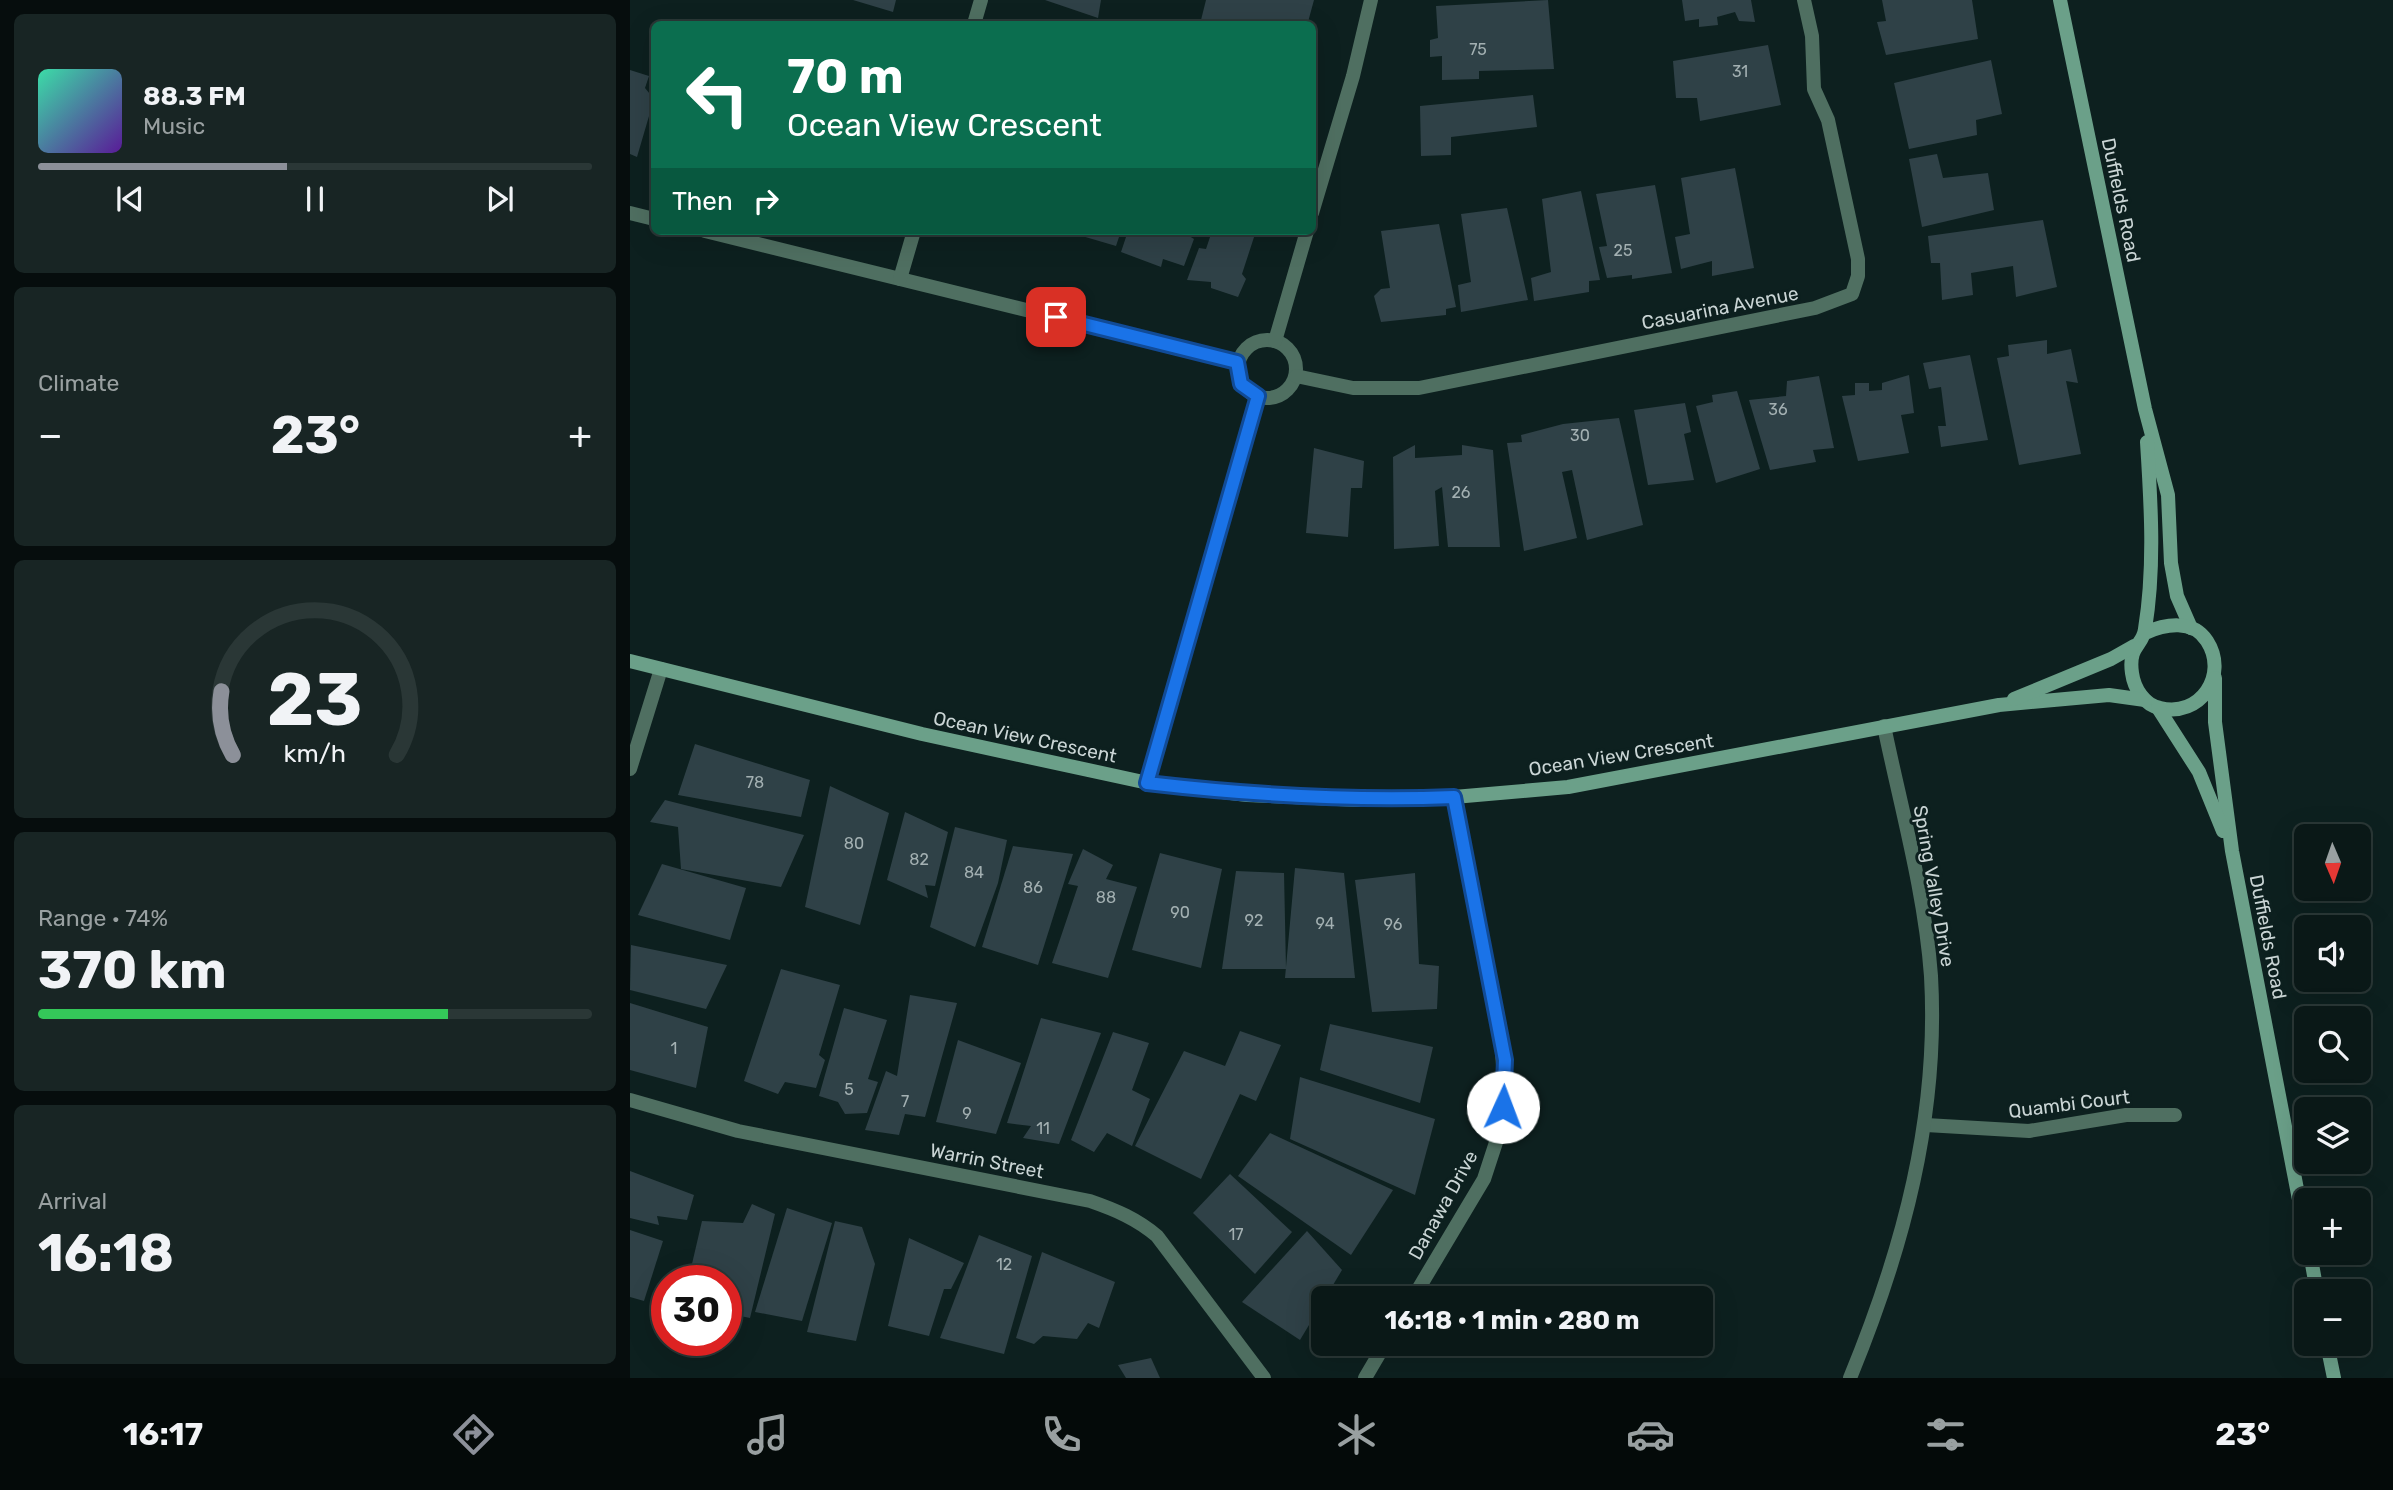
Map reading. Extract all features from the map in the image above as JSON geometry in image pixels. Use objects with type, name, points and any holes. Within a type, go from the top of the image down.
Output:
[{"type":"street","points":[[975,21],[981,0]]},
{"type":"street","points":[[1316,200],[1353,76],[1371,0]]},
{"type":"street","name":"Casuarina Avenue","points":[[1296,376],[1353,388],[1419,388],[1815,309],[1852,295],[1858,276],[1857,259],[1828,120],[1814,89],[1812,36],[1804,0]]},
{"type":"street","name":"Duffields Road","points":[[2060,0],[2145,408],[2168,495],[2171,563],[2176,596],[2191,628],[2203,635],[2211,647],[2215,678],[2215,722],[2232,851],[2297,1188]]},
{"type":"street","points":[[630,213],[651,218]]},
{"type":"street","points":[[721,235],[1237,362]]},
{"type":"street","points":[[900,279],[913,235]]},
{"type":"street","points":[[1275,341],[1306,235]]},
{"type":"street","points":[[1275,341],[1287,347],[1294,356],[1296,376],[1290,387],[1280,394],[1258,396],[1241,384],[1237,362],[1250,344],[1275,341]]},
{"type":"street","points":[[1147,783],[1258,396]]},
{"type":"street","name":"Duffields Road","points":[[2145,408],[2152,513],[2145,633]]},
{"type":"street","points":[[2145,700],[2135,688],[2132,675],[2134,646],[2145,633],[2160,626],[2178,624],[2191,628]]},
{"type":"street","name":"Ocean View Crescent","points":[[1999,705],[2111,659],[2134,646]]},
{"type":"street","name":"Ocean View Crescent","points":[[630,661],[922,734],[1147,783],[1247,795],[1331,799],[1454,797],[1611,781],[1999,705],[2109,695],[2145,700]]},
{"type":"street","points":[[630,769],[660,669]]},
{"type":"street","points":[[2158,708],[2188,707],[2209,690],[2215,678]]},
{"type":"street","name":"Duffields Road","points":[[2145,700],[2158,708],[2199,772],[2232,851]]},
{"type":"street","name":"Spring Valley Drive","points":[[1850,1378],[1894,1258],[1911,1200],[1926,1125],[1932,1038],[1930,974],[1913,868],[1884,726]]},
{"type":"street","name":"Danawa Drive","points":[[1420,1286],[1484,1179],[1502,1124],[1505,1090],[1500,1027],[1454,797]]},
{"type":"street","name":"Warrin Street","points":[[630,1100],[738,1131],[1090,1201],[1138,1220],[1157,1236],[1264,1378]]},
{"type":"street","name":"Quambi Court","points":[[1926,1125],[2029,1131],[2126,1115],[2175,1115]]},
{"type":"street","points":[[1365,1378],[1378,1356]]},
{"type":"street","points":[[2330,1356],[2334,1378]]},
{"type":"building","points":[[853,0],[896,0],[893,12]]},
{"type":"building","points":[[1045,0],[1101,0],[1098,18]]},
{"type":"building","points":[[1206,0],[1314,0],[1308,21],[1201,21]]},
{"type":"building","points":[[1548,0],[1554,69],[1479,71],[1479,79],[1442,80],[1442,56],[1430,57],[1430,40],[1438,38],[1436,6]]},
{"type":"building","points":[[1682,0],[1751,0],[1755,22],[1739,21],[1735,12],[1717,17],[1718,25],[1699,27],[1699,19],[1685,21]]},
{"type":"building","points":[[1882,0],[1972,0],[1978,39],[1886,55],[1877,22],[1886,21]]},
{"type":"building","points":[[1768,45],[1781,105],[1700,121],[1697,98],[1676,98],[1673,61]]},
{"type":"building","points":[[1991,60],[2002,114],[1976,120],[1977,135],[1909,149],[1894,83]]},
{"type":"building","points":[[630,70],[649,76],[645,88],[651,95],[651,109],[637,157],[630,154]]},
{"type":"building","points":[[1533,95],[1537,127],[1451,137],[1451,155],[1421,156],[1420,106]]},
{"type":"building","points":[[1937,154],[1943,178],[1988,173],[1994,210],[1922,227],[1909,159]]},
{"type":"building","points":[[1735,168],[1754,268],[1712,276],[1712,261],[1681,269],[1675,237],[1690,234],[1681,178]]},
{"type":"building","points":[[1655,185],[1672,273],[1632,279],[1632,275],[1607,278],[1599,247],[1607,246],[1596,194]]},
{"type":"building","points":[[1581,191],[1600,280],[1589,281],[1589,292],[1534,301],[1531,278],[1551,272],[1542,199]]},
{"type":"building","points":[[1507,208],[1528,300],[1461,312],[1458,285],[1471,282],[1461,214]]},
{"type":"building","points":[[2043,220],[2057,287],[2016,297],[2013,266],[1971,273],[1973,295],[1942,300],[1940,263],[1931,263],[1928,236]]},
{"type":"building","points":[[1439,224],[1456,307],[1446,309],[1446,315],[1381,322],[1374,296],[1381,289],[1390,288],[1381,231]]},
{"type":"building","points":[[1079,235],[1120,235],[1116,246]]},
{"type":"building","points":[[1127,235],[1188,235],[1194,239],[1184,266],[1163,259],[1161,267],[1121,252]]},
{"type":"building","points":[[1211,235],[1255,235],[1242,274],[1246,279],[1238,297],[1211,288],[1211,282],[1187,280],[1199,248],[1206,249]]},
{"type":"building","points":[[2047,340],[2047,354],[2071,349],[2078,383],[2066,381],[2081,454],[2019,465],[1997,358],[2009,356],[2008,345]]},
{"type":"building","points":[[1970,355],[1988,440],[1941,447],[1938,426],[1946,426],[1941,387],[1929,389],[1923,363]]},
{"type":"building","points":[[1909,375],[1914,413],[1901,415],[1909,453],[1858,461],[1842,396],[1855,395],[1855,383],[1869,383],[1869,391],[1882,390],[1882,383]]},
{"type":"building","points":[[1819,376],[1834,448],[1813,450],[1816,462],[1770,470],[1749,400],[1786,396],[1787,381]]},
{"type":"building","points":[[1737,391],[1760,469],[1716,483],[1696,406],[1713,402],[1712,395]]},
{"type":"building","points":[[1685,403],[1691,432],[1684,434],[1694,480],[1648,485],[1634,410]]},
{"type":"building","points":[[1619,418],[1643,525],[1587,540],[1572,470],[1562,472],[1577,538],[1524,551],[1507,443],[1522,442],[1521,435],[1563,424]]},
{"type":"building","points":[[1415,445],[1415,458],[1462,455],[1462,445],[1493,450],[1500,547],[1448,547],[1442,487],[1435,491],[1439,546],[1394,549],[1393,457]]},
{"type":"building","points":[[1314,448],[1364,461],[1362,488],[1351,488],[1348,537],[1306,533]]},
{"type":"building","points":[[695,744],[810,780],[801,817],[678,795]]},
{"type":"building","points":[[830,786],[889,813],[860,925],[805,907]]},
{"type":"building","points":[[665,800],[804,835],[781,887],[681,869],[678,827],[650,822]]},
{"type":"building","points":[[905,812],[948,832],[935,886],[925,885],[928,898],[887,880]]},
{"type":"building","points":[[955,827],[1007,840],[998,883],[975,947],[930,927]]},
{"type":"building","points":[[1013,846],[1073,854],[1038,965],[982,947]]},
{"type":"building","points":[[1083,849],[1113,865],[1106,879],[1137,887],[1108,978],[1052,963],[1078,886],[1068,884]]},
{"type":"building","points":[[1160,853],[1222,869],[1201,968],[1132,950]]},
{"type":"building","points":[[662,864],[746,888],[730,940],[638,915]]},
{"type":"building","points":[[1295,868],[1344,873],[1355,978],[1285,978]]},
{"type":"building","points":[[1236,871],[1284,873],[1286,969],[1222,969]]},
{"type":"building","points":[[1415,873],[1419,964],[1439,966],[1437,1009],[1372,1012],[1355,880]]},
{"type":"building","points":[[631,945],[727,965],[706,1009],[630,990]]},
{"type":"building","points":[[781,969],[840,985],[819,1055],[825,1060],[816,1088],[785,1082],[778,1094],[744,1081]]},
{"type":"building","points":[[910,995],[957,1003],[925,1117],[905,1114],[899,1135],[865,1130],[886,1071],[897,1076]]},
{"type":"building","points":[[630,1003],[708,1027],[696,1088],[630,1070]]},
{"type":"building","points":[[844,1008],[887,1020],[868,1079],[878,1082],[867,1113],[845,1114],[838,1102],[819,1096]]},
{"type":"building","points":[[1041,1018],[1101,1033],[1059,1144],[1023,1138],[1031,1126],[1007,1123]]},
{"type":"building","points":[[1330,1024],[1433,1047],[1420,1103],[1320,1070]]},
{"type":"building","points":[[1240,1031],[1281,1045],[1256,1101],[1240,1094],[1201,1179],[1135,1146],[1184,1051],[1225,1066]]},
{"type":"building","points":[[1113,1032],[1149,1043],[1132,1090],[1150,1099],[1132,1146],[1107,1133],[1094,1152],[1071,1140]]},
{"type":"building","points":[[958,1040],[1021,1063],[996,1134],[936,1122]]},
{"type":"building","points":[[1300,1077],[1435,1119],[1415,1195],[1290,1139]]},
{"type":"building","points":[[1270,1133],[1393,1190],[1351,1255],[1238,1176]]},
{"type":"building","points":[[630,1171],[694,1195],[687,1220],[657,1216],[659,1225],[630,1218]]},
{"type":"building","points":[[1230,1174],[1292,1232],[1255,1274],[1193,1213]]},
{"type":"building","points":[[752,1204],[775,1214],[750,1318],[742,1316],[742,1265],[692,1265],[702,1221],[743,1223]]},
{"type":"building","points":[[787,1208],[832,1223],[802,1321],[755,1312]]},
{"type":"building","points":[[835,1221],[862,1227],[875,1264],[856,1341],[807,1332]]},
{"type":"building","points":[[630,1230],[663,1241],[655,1265],[651,1265],[651,1279],[644,1301],[630,1297]]},
{"type":"building","points":[[1307,1231],[1342,1270],[1332,1286],[1311,1286],[1311,1322],[1300,1340],[1242,1302]]},
{"type":"building","points":[[979,1235],[1032,1256],[1004,1354],[940,1338]]},
{"type":"building","points":[[909,1238],[964,1263],[951,1289],[944,1289],[929,1336],[888,1326]]},
{"type":"building","points":[[1042,1252],[1115,1282],[1099,1328],[1088,1323],[1077,1339],[1043,1336],[1034,1344],[1016,1338]]},
{"type":"building","points":[[1151,1358],[1160,1378],[1126,1378],[1118,1365]]},
{"type":"route","points":[[1056,317],[1237,362],[1237,374],[1241,384],[1247,391],[1258,396],[1147,783],[1247,795],[1331,799],[1454,797],[1500,1027],[1505,1060],[1503,1107]]}]
